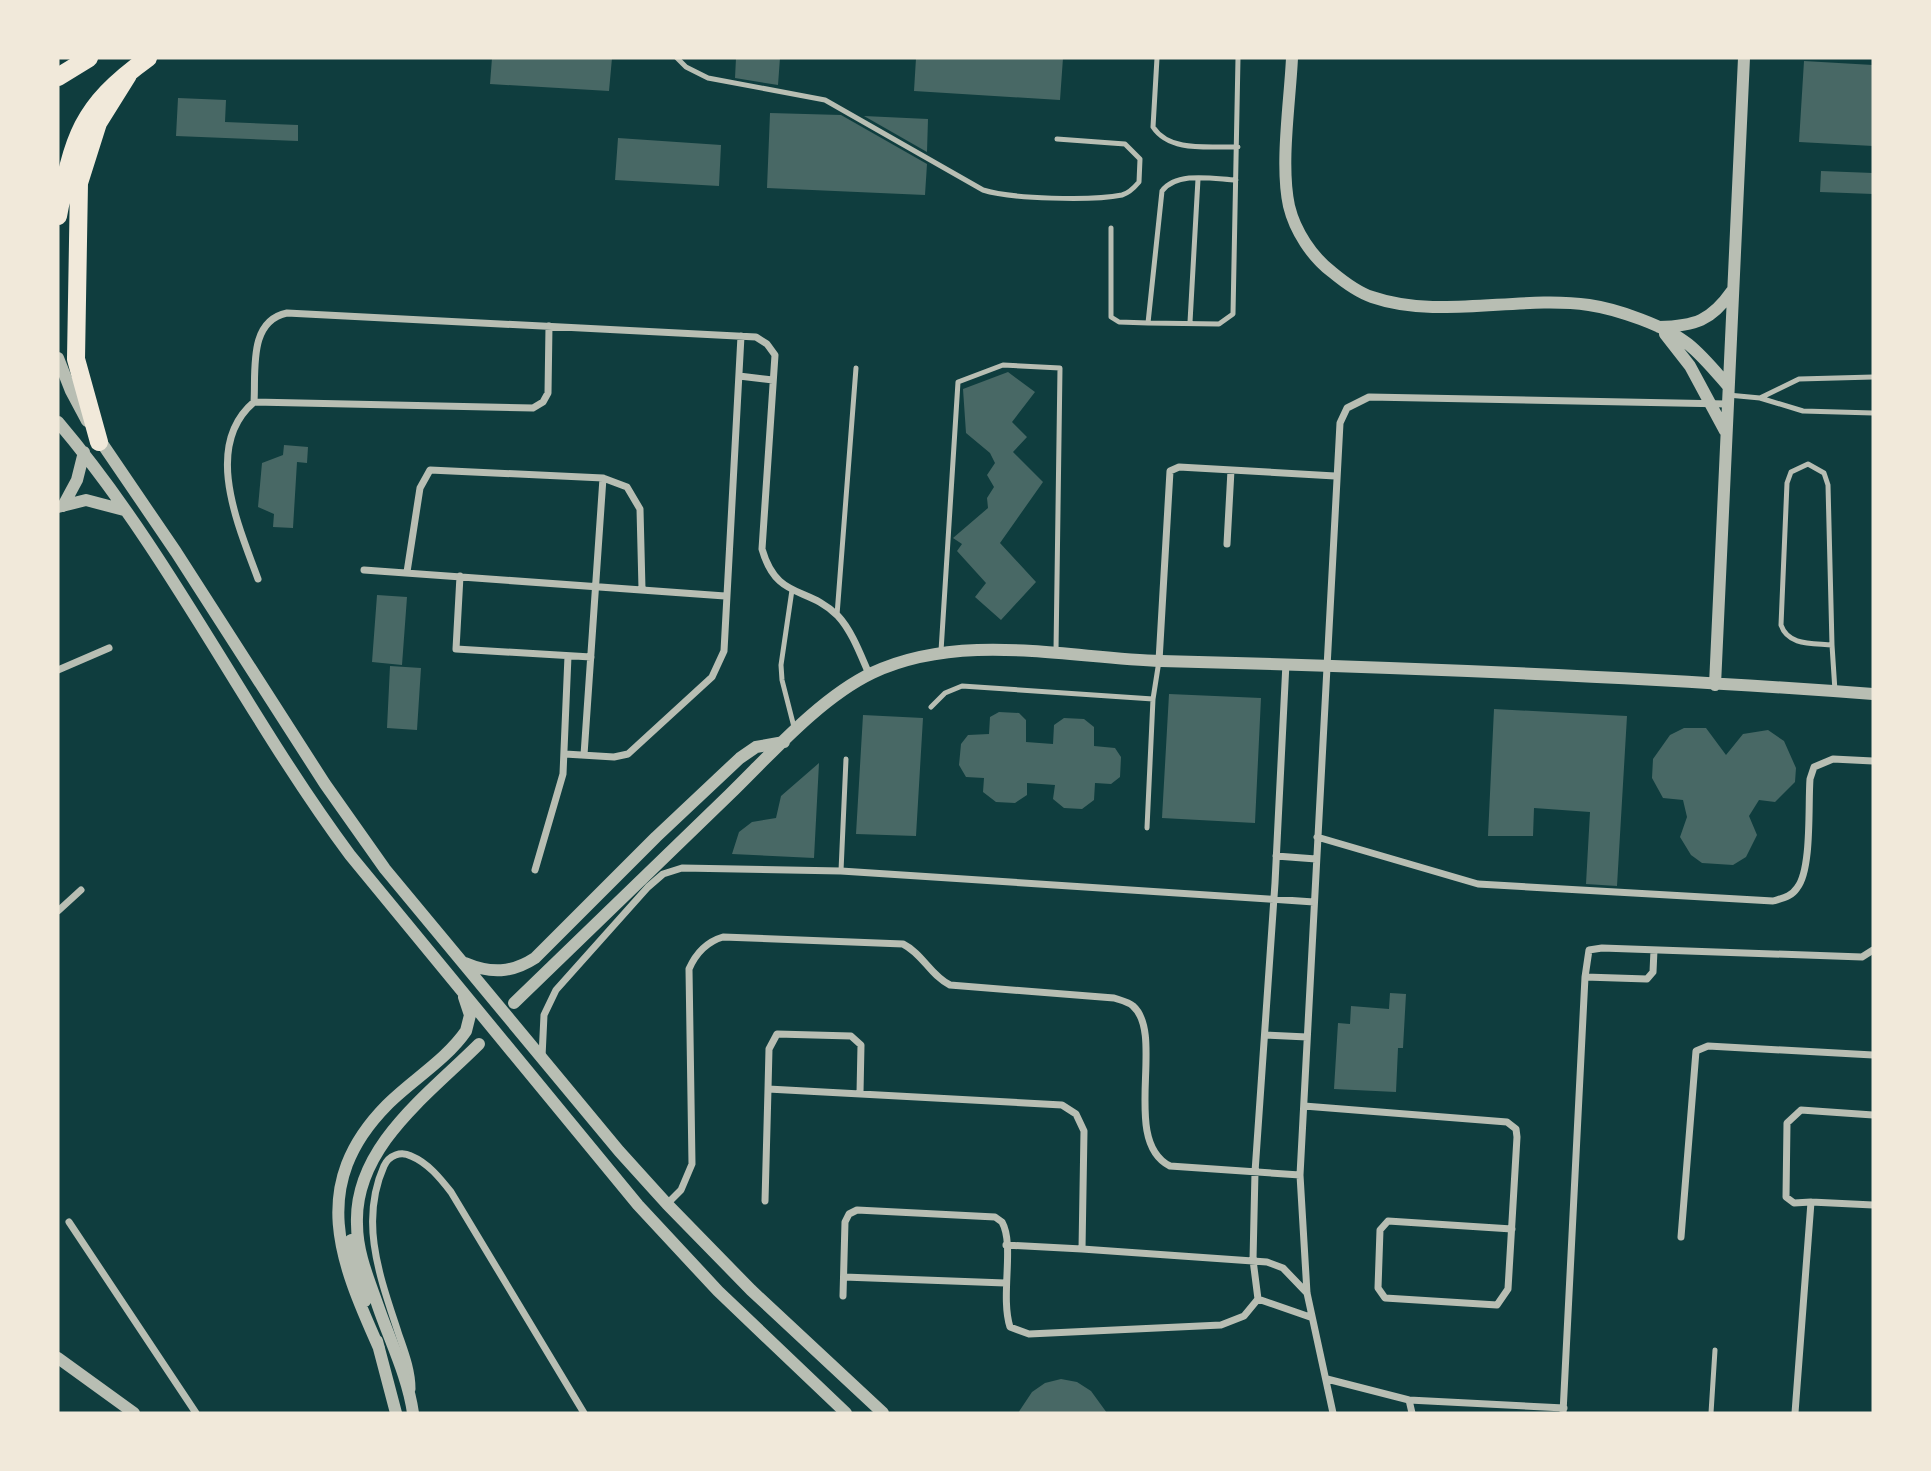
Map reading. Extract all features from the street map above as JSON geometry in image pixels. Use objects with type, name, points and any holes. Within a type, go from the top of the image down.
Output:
[{"type":"highway","points":[[58,77],[89,58]]},
{"type":"highway","points":[[58,216],[76,134],[93,107],[148,58]]},
{"type":"highway","points":[[99,442],[76,359],[79,183],[98,123],[128,75]]},
{"type":"street","points":[[1292,58],[1286,185],[1290,209],[1309,249],[1324,266],[1350,286],[1372,297],[1402,304],[1437,306],[1513,302],[1591,305],[1615,311],[1690,345],[1728,395]]},
{"type":"street","points":[[1715,685],[1744,58]]},
{"type":"street","points":[[1658,329],[1706,319],[1717,312],[1732,291]]},
{"type":"street","points":[[258,579],[230,502],[229,474],[234,424],[254,402],[257,348],[262,329],[279,314],[757,338],[773,350],[762,549],[775,579],[837,615],[869,674]]},
{"type":"street","points":[[254,402],[533,408],[543,402],[548,393],[549,326]]},
{"type":"street","points":[[1658,329],[1690,366],[1726,433]]},
{"type":"street","points":[[565,754],[614,757],[628,754],[712,677],[724,651],[741,336]]},
{"type":"street","points":[[58,358],[71,391],[99,442],[150,513],[283,722],[366,843],[542,1057],[667,1203],[751,1290],[883,1413]]},
{"type":"street","points":[[739,376],[773,380]]},
{"type":"street","points":[[1333,1413],[1310,1317],[1300,1175],[1335,476],[1340,423],[1347,408],[1369,397],[1709,402],[1728,395]]},
{"type":"street","points":[[58,422],[84,452],[124,510],[309,800],[356,862],[638,1205],[718,1291],[846,1413]]},
{"type":"street","points":[[60,506],[78,480],[84,452]]},
{"type":"street","points":[[1159,661],[1169,474],[1179,467],[1335,476]]},
{"type":"street","points":[[407,572],[419,488],[430,470],[603,478],[627,487],[640,509],[642,589]]},
{"type":"street","points":[[1227,544],[1231,470]]},
{"type":"street","points":[[584,755],[603,478]]},
{"type":"street","points":[[60,506],[86,500],[124,510]]},
{"type":"street","points":[[364,570],[725,596]]},
{"type":"street","points":[[460,576],[456,649],[591,657]]},
{"type":"street","points":[[58,670],[109,648]]},
{"type":"street","points":[[514,1003],[795,731],[848,687],[869,674],[911,659],[979,650],[1159,661],[1327,664],[1873,694]]},
{"type":"street","points":[[535,870],[555,808],[565,754],[568,656]]},
{"type":"street","points":[[843,1296],[845,1222],[849,1214],[858,1210],[995,1217],[1006,1228],[1004,1309],[1010,1327],[1029,1334],[1221,1325],[1244,1316],[1258,1299],[1253,1260],[1255,1172],[1274,899],[1286,662]]},
{"type":"street","points":[[464,963],[502,972],[521,968],[535,958],[656,837],[740,758],[765,744],[784,742]]},
{"type":"street","points":[[1317,837],[1478,884],[1773,901],[1790,896],[1799,886],[1805,869],[1810,779],[1814,767],[1833,759],[1873,761]]},
{"type":"street","points":[[1276,856],[1316,859]]},
{"type":"street","points":[[542,1057],[544,1015],[556,990],[648,887],[663,874],[682,868],[841,871],[1314,902]]},
{"type":"street","points":[[58,911],[81,890]]},
{"type":"street","points":[[667,1203],[681,1189],[691,1164],[689,969],[695,956],[712,941],[723,937],[902,944],[915,950],[940,980],[950,985],[1114,998],[1133,1005],[1143,1020],[1147,1129],[1154,1154],[1170,1166],[1300,1175]]},
{"type":"street","points":[[1327,1379],[1409,1400],[1564,1411],[1585,977],[1587,956],[1593,948],[1862,957],[1873,950]]},
{"type":"street","points":[[1585,977],[1647,979],[1653,972],[1654,950]]},
{"type":"street","points":[[379,1348],[354,1292],[341,1254],[338,1224],[341,1194],[352,1156],[374,1119],[466,1031],[468,1007],[458,984]]},
{"type":"street","points":[[765,1201],[769,1049],[777,1034],[852,1036],[862,1045],[860,1093]]},
{"type":"street","points":[[1265,1035],[1307,1038]]},
{"type":"street","points":[[396,1413],[351,1250],[357,1209],[365,1174],[382,1143],[479,1044]]},
{"type":"street","points":[[1681,1237],[1696,1051],[1708,1046],[1873,1055]]},
{"type":"street","points":[[768,1088],[1062,1105],[1076,1114],[1084,1131],[1082,1249]]},
{"type":"street","points":[[1304,1107],[1513,1125],[1517,1137],[1508,1289],[1497,1305],[1391,1300],[1380,1294],[1380,1230],[1388,1220],[1511,1229]]},
{"type":"street","points":[[1873,1115],[1801,1111],[1787,1123],[1786,1197],[1794,1203],[1873,1205]]},
{"type":"street","points":[[412,1408],[410,1370],[376,1262],[373,1242],[378,1187],[387,1161],[398,1154],[410,1155],[422,1162],[451,1192],[583,1413]]},
{"type":"street","points":[[1794,1413],[1811,1202]]},
{"type":"street","points":[[357,1209],[361,1253],[412,1408]]},
{"type":"street","points":[[69,1222],[197,1413]]},
{"type":"street","points":[[1006,1245],[1253,1260],[1283,1268],[1307,1293]]},
{"type":"street","points":[[844,1277],[1005,1283]]},
{"type":"street","points":[[1258,1299],[1310,1317]]},
{"type":"street","points":[[58,1357],[134,1413]]},
{"type":"street","points":[[1409,1400],[1412,1413]]},
{"type":"lane","points":[[677,58],[686,67],[708,78],[825,100],[982,190],[997,195],[1023,198],[1120,195],[1139,182],[1140,159],[1125,144],[1057,139]]},
{"type":"lane","points":[[1157,58],[1153,127],[1158,135],[1179,145],[1238,147]]},
{"type":"lane","points":[[1111,228],[1111,317],[1119,322],[1219,324],[1233,314],[1238,58]]},
{"type":"lane","points":[[1148,323],[1162,191],[1167,184],[1178,179],[1236,180]]},
{"type":"lane","points":[[1191,322],[1198,179]]},
{"type":"lane","points":[[941,653],[958,382],[1003,365],[1060,368],[1056,655]]},
{"type":"lane","points":[[837,615],[856,369]]},
{"type":"lane","points":[[1760,398],[1799,379],[1873,377]]},
{"type":"lane","points":[[1728,395],[1760,398],[1803,411],[1873,413]]},
{"type":"lane","points":[[1832,645],[1794,641],[1785,635],[1781,625],[1787,483],[1791,472],[1802,465],[1814,466],[1827,479],[1835,691]]},
{"type":"lane","points":[[792,590],[781,664],[782,680],[795,731]]},
{"type":"lane","points":[[1147,828],[1153,699],[1159,661]]},
{"type":"lane","points":[[932,707],[945,693],[962,686],[1153,699]]},
{"type":"lane","points":[[841,871],[846,759]]},
{"type":"lane","points":[[1711,1413],[1715,1350]]},
{"type":"building","points":[[492,58],[612,58],[609,91],[490,84]]},
{"type":"building","points":[[736,58],[780,58],[778,85],[735,78]]},
{"type":"building","points":[[916,58],[1063,58],[1060,100],[914,91]]},
{"type":"building","points":[[1804,61],[1873,65],[1873,146],[1799,142]]},
{"type":"building","points":[[178,98],[226,100],[225,122],[298,125],[298,141],[176,136]]},
{"type":"building","points":[[770,113],[841,115],[927,164],[925,195],[767,188]]},
{"type":"building","points":[[864,116],[928,119],[927,152]]},
{"type":"building","points":[[618,138],[721,145],[719,186],[615,180]]},
{"type":"building","points":[[1821,171],[1873,173],[1873,194],[1820,192]]},
{"type":"building","points":[[1008,372],[1035,392],[1012,422],[1027,437],[1013,452],[1043,482],[1000,543],[1036,582],[1001,620],[975,597],[986,583],[957,551],[962,544],[953,538],[988,508],[987,498],[994,487],[987,475],[995,463],[990,453],[966,433],[963,389]]},
{"type":"building","points":[[284,445],[308,447],[307,463],[297,462],[293,528],[273,527],[274,514],[258,507],[262,463],[283,455]]},
{"type":"building","points":[[377,595],[407,597],[402,665],[372,662]]},
{"type":"building","points":[[390,666],[421,668],[417,730],[387,728]]},
{"type":"building","points":[[1169,694],[1261,698],[1255,823],[1162,818]]},
{"type":"building","points":[[1494,709],[1627,716],[1617,886],[1586,884],[1590,812],[1534,808],[1533,836],[1488,836]]},
{"type":"building","points":[[999,712],[1019,713],[1026,720],[1026,742],[1053,744],[1054,725],[1064,718],[1084,719],[1094,727],[1094,746],[1115,748],[1121,757],[1120,777],[1111,784],[1095,783],[1094,800],[1082,809],[1064,808],[1053,799],[1055,785],[1027,783],[1027,795],[1015,803],[996,802],[983,792],[984,778],[966,777],[959,765],[961,744],[968,735],[989,734],[990,717]]},
{"type":"building","points":[[863,715],[923,718],[916,836],[856,834]]},
{"type":"building","points":[[1684,728],[1706,728],[1726,755],[1743,734],[1768,730],[1784,741],[1796,768],[1795,782],[1775,802],[1759,800],[1749,816],[1757,835],[1746,857],[1733,865],[1702,863],[1691,855],[1680,837],[1687,817],[1683,800],[1663,798],[1652,778],[1653,759],[1670,735]]},
{"type":"building","points":[[819,763],[814,858],[732,854],[739,832],[752,822],[776,818],[781,796]]},
{"type":"building","points":[[1390,993],[1406,994],[1403,1048],[1398,1048],[1396,1092],[1334,1089],[1338,1023],[1350,1024],[1351,1006],[1389,1009]]},
{"type":"building","points":[[1061,1379],[1077,1382],[1091,1391],[1107,1413],[1018,1413],[1032,1392],[1045,1383]]}]
